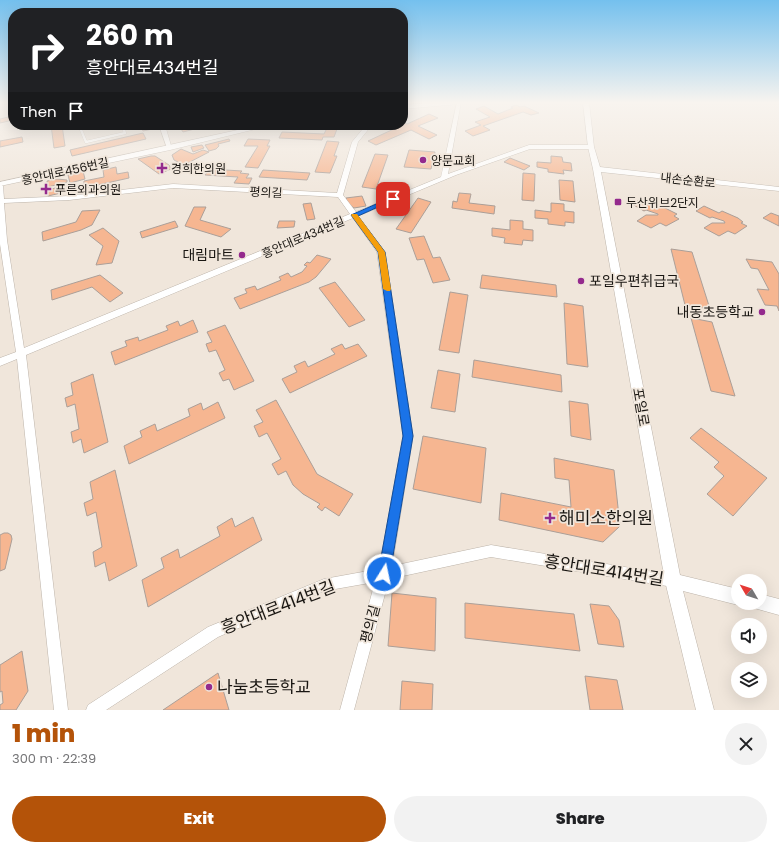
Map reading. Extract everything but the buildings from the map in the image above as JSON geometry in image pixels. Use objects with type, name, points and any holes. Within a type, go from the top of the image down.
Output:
[{"type":"street","points":[[166,135],[170,148]]},
{"type":"street","name":"흥안대로456번길","points":[[192,187],[173,186],[69,198],[1,201],[0,185],[226,135]]},
{"type":"street","points":[[340,195],[355,142],[361,135]]},
{"type":"street","points":[[444,179],[453,135]]},
{"type":"street","name":"포일로","points":[[590,135],[673,581],[705,710]]},
{"type":"street","name":"흥안대로434번길","points":[[0,362],[21,355],[354,215],[529,147],[591,147]]},
{"type":"street","name":"내손순환로","points":[[597,169],[779,189]]},
{"type":"street","name":"평의길","points":[[192,187],[340,195],[381,252],[408,436],[384,574],[347,710]]},
{"type":"street","points":[[1,201],[3,240],[21,355],[61,710]]},
{"type":"street","name":"흥안대로414번길","points":[[93,710],[213,632],[324,585],[491,551],[673,581]]},
{"type":"street","points":[[673,581],[731,595]]},
{"type":"street","points":[[767,604],[779,607]]},
{"type":"lane","points":[[83,135],[86,142],[116,135]]},
{"type":"slow traffic","points":[[354,215],[381,252],[387,289]]},
{"type":"place","name":"양문교회","points":[[423,160]]},
{"type":"place","name":"경희한의원","points":[[162,168]]},
{"type":"place","name":"푸른외과의원","points":[[46,189]]},
{"type":"place","name":"두산위브2단지","points":[[618,202]]},
{"type":"place","name":"대림마트","points":[[242,255]]},
{"type":"place","name":"포일우편취급국","points":[[581,281]]},
{"type":"place","name":"내동초등학교","points":[[762,312]]},
{"type":"place","name":"해미소한의원","points":[[550,518]]},
{"type":"place","name":"나눔초등학교","points":[[209,687]]},
{"type":"route","points":[[384,574],[408,436],[381,252],[354,215],[393,199]]}]
